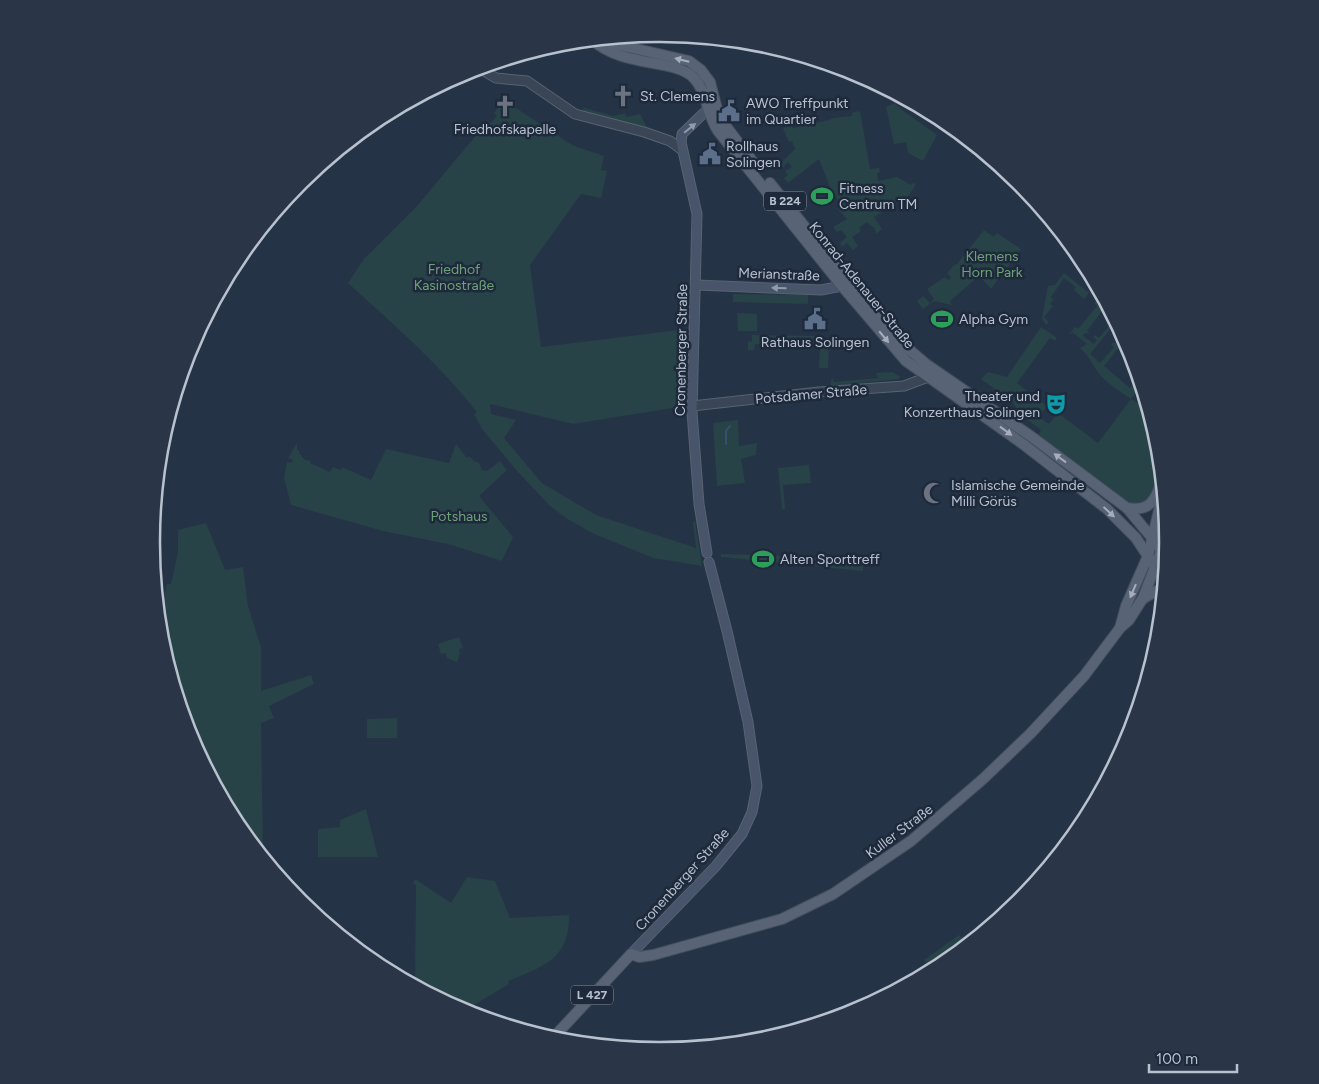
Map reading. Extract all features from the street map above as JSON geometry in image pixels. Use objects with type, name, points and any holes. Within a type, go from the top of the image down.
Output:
[{"type":"main road","name":"B 224","points":[[618,45],[689,61],[703,72],[714,99]]},
{"type":"main road","name":"B 224","points":[[601,46],[621,58],[685,71],[696,80],[702,91],[707,110]]},
{"type":"main road","name":"B 224","points":[[702,91],[714,99]]},
{"type":"main road","points":[[681,149],[682,134],[707,110],[714,99]]},
{"type":"main road","name":"Konrad-Adenauer-Straße","points":[[714,99],[719,117],[729,132],[859,295],[905,346],[926,364],[1032,437],[1127,508],[1157,555]]},
{"type":"main road","name":"Konrad-Adenauer-Straße","points":[[707,110],[718,131],[842,286],[906,361],[1026,447],[1106,509],[1157,555]]},
{"type":"main road","name":"Cronenberger Straße","points":[[559,1031],[716,866],[742,834],[752,812],[757,786],[748,722],[728,631],[708,557],[699,500],[692,406],[697,214],[681,149]]},
{"type":"main road","name":"Merianstraße","points":[[696,285],[821,290],[842,286]]},
{"type":"main road","points":[[842,286],[859,295]]},
{"type":"main road","points":[[1127,508],[1144,508],[1151,504],[1157,496]]},
{"type":"main road","points":[[1157,555],[1159,536]]},
{"type":"main road","name":"Kuller Straße","points":[[631,954],[639,957],[653,955],[767,924],[809,907],[858,878],[936,822],[994,769],[1057,707],[1120,628],[1129,620],[1143,598],[1157,555]]},
{"type":"main road","name":"Kuller Straße","points":[[1120,628],[1126,606],[1157,555]]},
{"type":"main road","points":[[1143,598],[1151,593],[1156,593]]},
{"type":"street","points":[[488,73],[496,78],[514,78],[527,81],[575,114],[644,132],[670,141],[681,149]]},
{"type":"street","name":"Potsdamer Straße","points":[[692,406],[904,386],[928,377]]},
{"type":"green space","name":"Friedhof Kasinostraße","points":[[504,100],[572,145],[604,156],[601,170],[607,171],[601,198],[581,194],[530,265],[541,347],[687,329],[685,406],[573,424],[490,404],[491,414],[516,420],[504,438],[542,483],[596,515],[696,548],[693,522],[695,521],[702,566],[653,558],[592,533],[550,506],[517,471],[482,429],[474,414],[477,412],[448,378],[416,345],[348,283],[364,259],[417,206],[488,121],[491,123],[497,116],[494,113]]},
{"type":"green space","points":[[895,103],[937,135],[923,161],[908,153],[906,142],[894,144],[886,107]]},
{"type":"green space","points":[[584,108],[614,116],[625,113],[626,117],[640,114],[647,128],[582,111]]},
{"type":"green space","points":[[860,111],[870,169],[879,168],[880,172],[877,173],[878,181],[897,177],[911,185],[912,183],[916,184],[907,198],[874,217],[882,229],[876,234],[875,229],[867,222],[859,228],[861,231],[852,237],[858,246],[853,250],[847,243],[842,247],[840,243],[847,237],[841,230],[837,232],[833,227],[847,219],[837,208],[840,206],[837,201],[838,199],[832,192],[819,159],[788,183],[784,178],[788,175],[785,171],[792,167],[788,162],[783,168],[780,164],[795,149],[792,141],[789,142],[783,128],[799,127],[798,125],[801,124],[852,116],[852,113]]},
{"type":"green space","name":"Klemens Horn Park","points":[[984,230],[994,237],[997,233],[1021,249],[991,289],[979,276],[950,301],[952,305],[934,301],[923,309],[917,301],[923,296],[930,303],[934,299],[927,289],[945,277],[948,280],[951,278],[947,273],[957,264]]},
{"type":"green space","points":[[1064,273],[1089,293],[1084,299],[1074,290],[1076,287],[1064,278],[1051,297],[1053,300],[1050,304],[1053,306],[1044,317],[1049,322],[1046,325],[1042,318],[1048,286],[1055,285]]},
{"type":"green space","points":[[733,294],[808,295],[808,304],[733,302]]},
{"type":"green space","points":[[1096,301],[1102,311],[1087,331],[1090,334],[1085,333],[1083,336],[1094,344],[1097,340],[1093,337],[1095,335],[1099,338],[1109,326],[1111,329],[1090,354],[1100,363],[1114,347],[1111,344],[1113,342],[1117,343],[1119,347],[1104,366],[1130,388],[1133,384],[1136,393],[1131,399],[1110,384],[1100,374],[1080,348],[1087,344],[1073,333],[1069,334],[1075,327],[1078,329],[1097,306],[1094,303]]},
{"type":"green space","points":[[737,313],[757,314],[757,331],[738,331]]},
{"type":"green space","points":[[1041,327],[1057,338],[1055,341],[1050,338],[1017,383],[1047,406],[1039,417],[1049,424],[1058,413],[1098,443],[1131,399],[1139,403],[1156,484],[1150,496],[1144,502],[1135,504],[1124,500],[1037,437],[1041,430],[1025,418],[1012,402],[981,379],[988,372],[1007,377]]},
{"type":"green space","points":[[752,335],[820,336],[820,344],[829,345],[828,368],[819,368],[820,345],[755,344],[754,350],[748,350],[748,342],[752,341]]},
{"type":"green space","points":[[893,372],[900,377],[899,379],[830,386],[832,378],[834,382],[878,378],[876,373]]},
{"type":"green space","points":[[738,420],[739,446],[757,443],[756,455],[741,459],[745,483],[717,486],[713,423]]},
{"type":"green space","name":"Potshaus","points":[[297,443],[297,450],[300,451],[299,453],[305,460],[311,461],[310,463],[330,472],[333,467],[341,470],[342,467],[371,480],[386,449],[449,463],[456,444],[467,458],[469,456],[479,463],[482,470],[487,471],[500,461],[507,470],[479,496],[513,537],[502,561],[448,544],[383,531],[291,505],[284,478],[287,462],[291,463],[293,460],[288,458]]},
{"type":"green space","points":[[809,465],[811,483],[783,485],[785,509],[782,509],[778,468]]},
{"type":"green space","points":[[206,523],[225,570],[243,567],[248,606],[261,647],[261,691],[311,675],[314,684],[269,706],[274,718],[261,723],[263,846],[244,820],[212,763],[198,733],[177,671],[163,600],[167,584],[171,584],[178,552],[178,530]]},
{"type":"green space","points":[[721,554],[760,555],[761,558],[766,558],[766,555],[821,558],[821,554],[826,555],[826,557],[863,559],[863,571],[721,557]]},
{"type":"green space","points":[[459,637],[463,648],[459,649],[460,653],[457,662],[447,658],[445,653],[441,654],[438,644]]},
{"type":"green space","points":[[397,718],[397,738],[367,738],[367,719]]},
{"type":"green space","points":[[366,809],[378,857],[318,857],[318,829],[340,827],[340,820]]},
{"type":"green space","points":[[467,877],[495,881],[510,918],[569,915],[565,942],[559,952],[543,966],[508,981],[509,984],[474,1005],[415,978],[416,885],[413,883],[415,879],[451,903]]},
{"type":"green space","points":[[959,935],[963,939],[917,970],[926,963],[924,960]]},
{"type":"waterway","points":[[726,444],[726,431],[730,426]]},
{"type":"place","name":"St. Clemens","points":[[623,96]]},
{"type":"place","name":"Friedhofskapelle","points":[[505,106]]},
{"type":"place","name":"AWO Treffpunkt im Quartier","points":[[729,111]]},
{"type":"place","name":"Rollhaus Solingen","points":[[710,154]]},
{"type":"place","name":"Fitness Centrum TM","points":[[822,196]]},
{"type":"place","name":"Rathaus Solingen","points":[[815,319]]},
{"type":"place","name":"Alpha Gym","points":[[942,319]]},
{"type":"place","name":"Theater und Konzerthaus Solingen","points":[[1056,404]]},
{"type":"place","name":"Islamische Gemeinde Milli Görüs","points":[[934,493]]},
{"type":"place","name":"Alten Sporttreff","points":[[763,559]]}]
